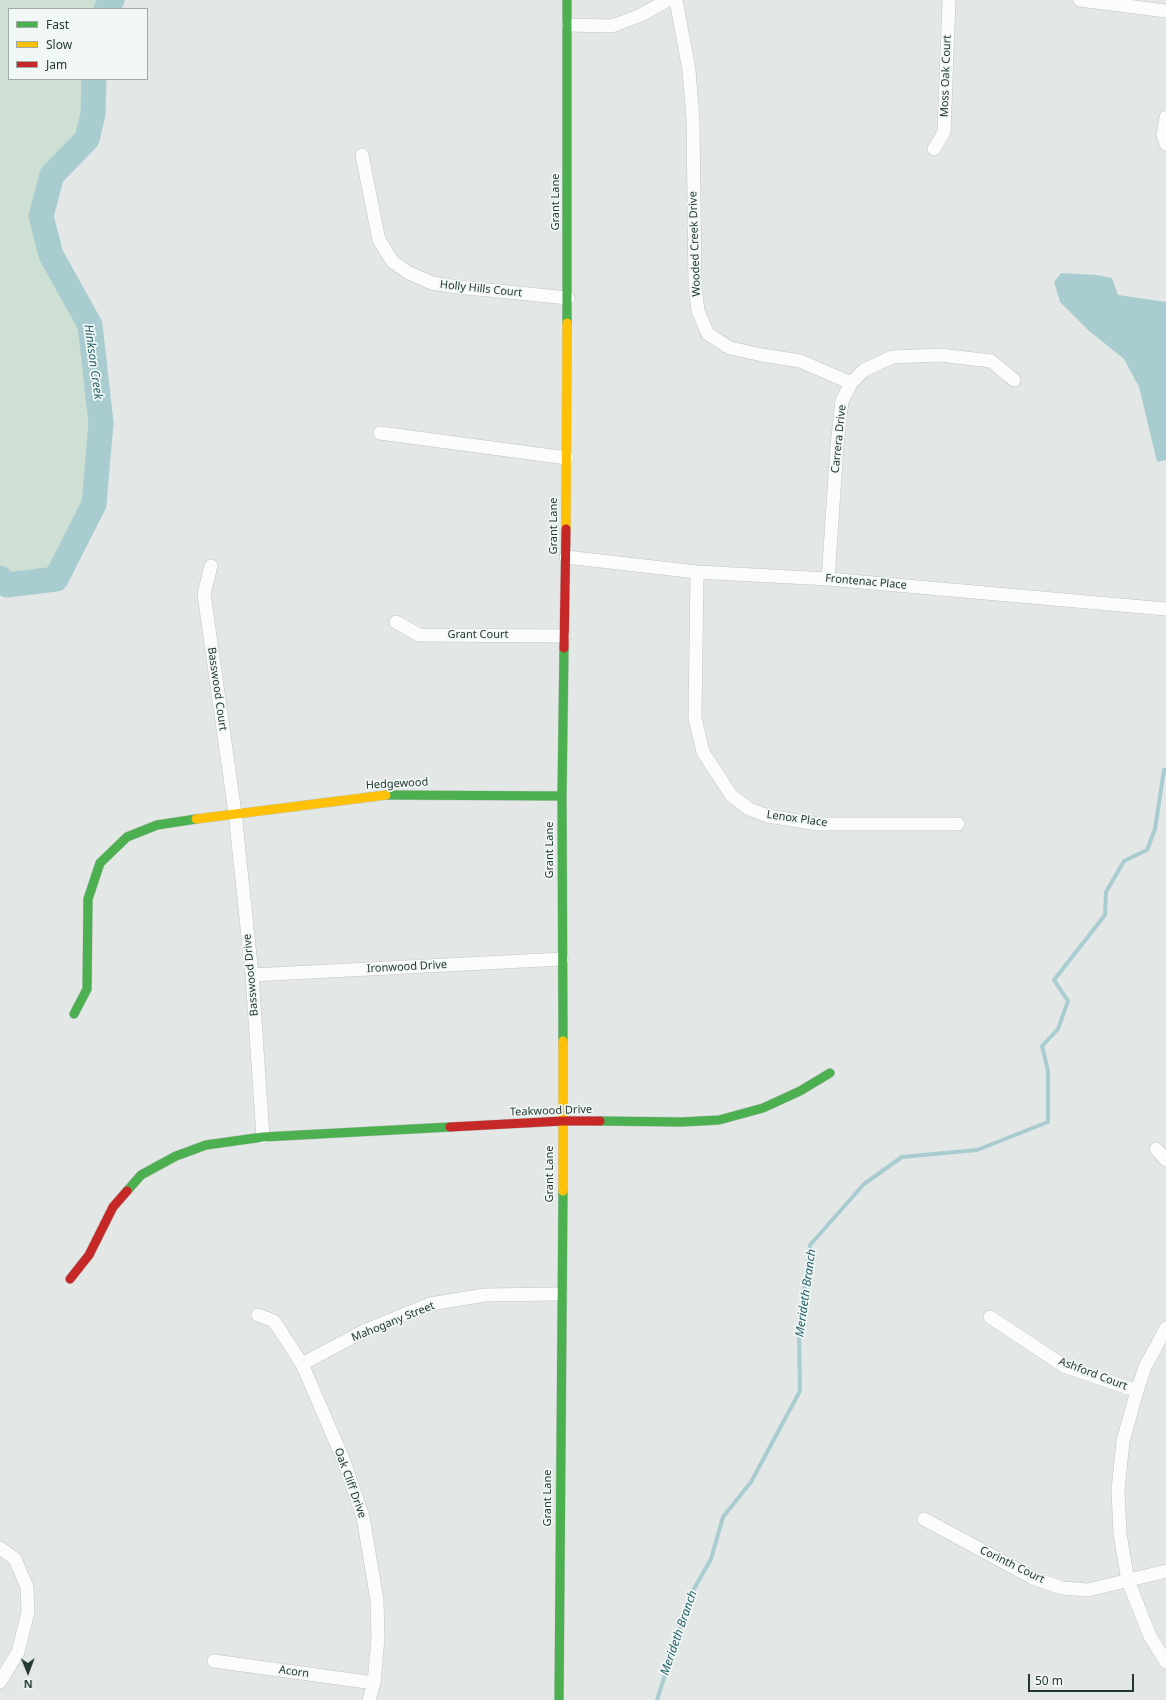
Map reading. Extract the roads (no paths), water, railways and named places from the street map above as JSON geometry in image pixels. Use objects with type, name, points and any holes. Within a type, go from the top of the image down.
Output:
[{"type":"street","name":"Grant Lane","points":[[559,1700],[563,1121],[562,796],[568,298],[567,0]]},
{"type":"street","points":[[568,26],[612,26],[641,15],[668,0]]},
{"type":"street","name":"Wooded Creek Drive","points":[[676,0],[689,70],[693,120],[695,286],[698,311],[708,334],[730,348],[800,361],[851,383]]},
{"type":"street","name":"Moss Oak Court","points":[[934,149],[944,132],[949,0]]},
{"type":"street","points":[[1080,0],[1166,11]]},
{"type":"street","points":[[1166,117],[1163,135],[1166,144]]},
{"type":"street","name":"Holly Hills Court","points":[[362,155],[379,240],[392,262],[408,273],[432,283],[568,298]]},
{"type":"street","name":"Carrera Drive","points":[[828,579],[837,446],[842,401],[851,383],[864,370],[892,357],[940,355],[991,361],[1014,380]]},
{"type":"street","points":[[380,433],[567,458]]},
{"type":"street","name":"Frontenac Place","points":[[566,557],[697,572],[828,579],[1166,609]]},
{"type":"street","name":"Basswood Court","points":[[211,566],[204,594],[234,814]]},
{"type":"street","name":"Lenox Place","points":[[697,572],[695,718],[703,752],[731,795],[749,809],[768,816],[818,824],[958,824]]},
{"type":"street","name":"Grant Court","points":[[396,622],[419,635],[564,636]]},
{"type":"street","name":"Hedgewood","points":[[74,1014],[87,989],[88,899],[100,863],[127,837],[158,825],[394,794],[562,796]]},
{"type":"street","name":"Basswood Drive","points":[[234,814],[252,976],[263,1137]]},
{"type":"street","name":"Ironwood Drive","points":[[252,976],[562,959]]},
{"type":"street","name":"Teakwood Drive","points":[[70,1279],[89,1255],[113,1207],[141,1175],[176,1156],[206,1145],[263,1137],[563,1121],[682,1122],[719,1120],[762,1108],[800,1091],[830,1072]]},
{"type":"street","points":[[1156,1149],[1166,1160]]},
{"type":"street","name":"Mahogany Street","points":[[302,1364],[364,1331],[430,1304],[485,1295],[561,1294]]},
{"type":"street","name":"Oak Cliff Drive","points":[[258,1316],[274,1321],[302,1364],[344,1461],[364,1517],[377,1600],[378,1638],[374,1683],[370,1700]]},
{"type":"street","name":"Ashford Court","points":[[990,1317],[1064,1366],[1136,1391]]},
{"type":"street","points":[[1166,1328],[1145,1367],[1136,1391],[1123,1441],[1118,1490],[1120,1534],[1128,1581],[1150,1636],[1166,1662]]},
{"type":"street","name":"Corinth Court","points":[[924,1519],[1033,1578],[1062,1588],[1088,1590],[1166,1571]]},
{"type":"street","points":[[0,1548],[15,1559],[27,1587],[28,1612],[18,1652],[0,1682]]},
{"type":"street","name":"Acorn","points":[[214,1661],[374,1683]]},
{"type":"water","points":[[1061,273],[1097,275],[1112,278],[1118,295],[1166,302],[1166,460],[1157,462],[1139,387],[1124,359],[1088,330],[1060,302],[1054,282]]},
{"type":"waterway","name":"Hinkson Creek","points":[[107,8],[112,0]]},
{"type":"waterway","name":"Hinkson Creek","points":[[0,578],[7,585],[56,579],[94,504],[101,423],[90,325],[51,255],[41,216],[52,175],[87,139],[93,114],[94,80]]},
{"type":"waterway","name":"Merideth Branch","points":[[657,1700],[691,1594],[711,1559],[723,1517],[751,1482],[800,1391],[799,1333],[810,1245],[864,1184],[902,1157],[977,1150],[1048,1122],[1048,1071],[1042,1046],[1058,1029],[1068,1001],[1054,980],[1105,915],[1106,892],[1124,861],[1147,850],[1155,829],[1164,770],[1166,770]]}]
